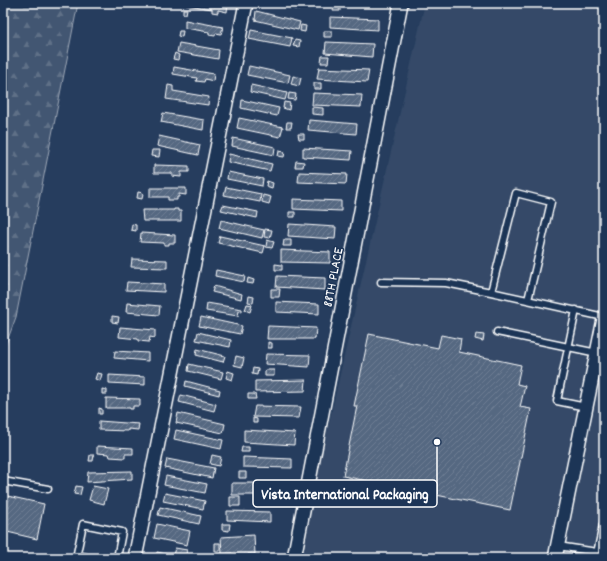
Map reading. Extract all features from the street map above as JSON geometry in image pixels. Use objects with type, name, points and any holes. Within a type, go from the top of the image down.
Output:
[{"type":"street","points":[[135,558],[246,3]]},
{"type":"street","name":"88TH PLACE","points":[[294,558],[401,3]]},
{"type":"street","points":[[557,552],[604,318]]},
{"type":"lane","points":[[491,292],[516,193],[551,202],[528,300]]},
{"type":"lane","points":[[381,282],[446,283],[576,310],[604,318]]},
{"type":"lane","points":[[576,310],[557,401],[586,407]]},
{"type":"lane","points":[[497,332],[597,353]]},
{"type":"lane","points":[[3,481],[48,489]]},
{"type":"lane","points":[[557,552],[596,555],[604,520]]},
{"type":"lane","points":[[76,558],[83,524],[122,532],[117,558]]},
{"type":"shaded area","points":[[425,3],[604,3],[604,558],[298,558]]},
{"type":"green space","points":[[3,3],[78,3],[16,317],[3,352]]},
{"type":"building","points":[[186,3],[228,3],[227,12],[218,10],[218,13],[212,12],[212,9],[186,5]]},
{"type":"building","points":[[269,3],[298,3],[300,4],[299,10]]},
{"type":"building","points":[[334,6],[340,6],[340,11],[333,11]]},
{"type":"building","points":[[183,9],[187,9],[186,14],[183,14]]},
{"type":"building","points":[[256,11],[300,22],[298,30],[255,20]]},
{"type":"building","points":[[330,17],[378,19],[378,30],[330,27]]},
{"type":"building","points":[[185,20],[223,27],[221,34],[216,33],[215,36],[209,35],[209,32],[185,28]]},
{"type":"building","points":[[301,25],[306,26],[305,32],[300,31]]},
{"type":"building","points":[[251,30],[292,38],[290,47],[249,39]]},
{"type":"building","points":[[179,31],[183,31],[182,37],[178,36]]},
{"type":"building","points":[[324,31],[332,31],[332,37],[324,37]]},
{"type":"building","points":[[295,40],[300,41],[299,47],[293,46]]},
{"type":"building","points":[[326,42],[373,44],[372,57],[325,53]]},
{"type":"building","points":[[179,43],[219,50],[218,59],[177,52]]},
{"type":"building","points":[[175,53],[179,55],[178,60],[173,59]]},
{"type":"building","points":[[322,56],[329,56],[328,63],[321,63]]},
{"type":"building","points":[[249,66],[290,75],[288,83],[247,75]]},
{"type":"building","points":[[174,67],[214,74],[213,81],[205,79],[204,82],[196,81],[197,78],[173,74]]},
{"type":"building","points":[[319,68],[369,70],[367,82],[317,79]]},
{"type":"building","points":[[293,76],[301,78],[299,86],[291,84]]},
{"type":"building","points":[[314,83],[321,83],[321,89],[314,89]]},
{"type":"building","points":[[168,85],[173,86],[173,91],[209,97],[208,105],[166,99]]},
{"type":"building","points":[[251,85],[287,93],[285,100],[250,92]]},
{"type":"building","points":[[289,93],[296,94],[295,100],[288,99]]},
{"type":"building","points":[[313,93],[362,95],[361,107],[312,105]]},
{"type":"building","points":[[242,100],[279,108],[277,116],[241,108]]},
{"type":"building","points":[[284,102],[290,103],[289,110],[283,108]]},
{"type":"building","points":[[312,107],[323,108],[323,115],[312,114]]},
{"type":"building","points":[[163,113],[204,120],[203,130],[161,122]]},
{"type":"building","points":[[239,118],[283,127],[280,137],[237,128]]},
{"type":"building","points":[[309,120],[357,124],[356,134],[308,130]]},
{"type":"building","points":[[287,122],[292,122],[291,128],[286,128]]},
{"type":"building","points":[[298,134],[304,134],[304,139],[299,139]]},
{"type":"building","points":[[159,136],[200,145],[198,155],[157,146]]},
{"type":"building","points":[[233,138],[275,147],[274,155],[232,146]]},
{"type":"building","points":[[303,148],[352,151],[351,160],[303,157]]},
{"type":"building","points":[[152,150],[160,150],[159,157],[151,156]]},
{"type":"building","points":[[279,151],[285,152],[284,157],[278,156]]},
{"type":"building","points":[[229,154],[272,164],[270,171],[228,162]]},
{"type":"building","points":[[296,161],[304,162],[303,167],[295,167]]},
{"type":"building","points":[[154,165],[189,166],[189,172],[181,172],[181,177],[172,176],[172,173],[154,173]]},
{"type":"building","points":[[228,172],[263,179],[262,186],[227,179]]},
{"type":"building","points":[[299,172],[347,174],[346,184],[298,182]]},
{"type":"building","points":[[267,181],[273,183],[272,188],[266,186]]},
{"type":"building","points":[[226,187],[261,194],[260,202],[224,195]]},
{"type":"building","points":[[150,188],[186,188],[186,195],[179,194],[177,200],[168,200],[168,197],[150,197]]},
{"type":"building","points":[[138,192],[143,193],[142,199],[137,198]]},
{"type":"building","points":[[263,195],[271,197],[269,204],[262,202]]},
{"type":"building","points":[[293,199],[341,201],[341,211],[293,209]]},
{"type":"building","points":[[223,205],[258,212],[257,218],[221,210]]},
{"type":"building","points":[[174,209],[181,211],[181,221],[143,221],[142,210]]},
{"type":"building","points":[[289,212],[295,212],[295,217],[289,217]]},
{"type":"building","points":[[221,220],[264,230],[262,238],[219,228]]},
{"type":"building","points":[[132,224],[136,225],[136,231],[131,230]]},
{"type":"building","points":[[289,224],[336,227],[335,239],[288,236]]},
{"type":"building","points":[[265,229],[272,230],[270,238],[264,237]]},
{"type":"building","points":[[141,233],[175,235],[175,243],[164,245],[164,243],[140,242]]},
{"type":"building","points":[[220,236],[265,246],[263,253],[218,243]]},
{"type":"building","points":[[267,240],[274,242],[272,248],[266,247]]},
{"type":"building","points":[[284,240],[291,240],[291,246],[283,246]]},
{"type":"building","points":[[281,250],[330,252],[330,263],[281,262]]},
{"type":"building","points":[[132,259],[167,260],[167,268],[131,267]]},
{"type":"building","points":[[275,264],[282,265],[282,270],[275,270]]},
{"type":"building","points":[[216,270],[245,276],[244,282],[215,276]]},
{"type":"building","points":[[277,276],[325,278],[325,290],[276,287]]},
{"type":"building","points":[[248,278],[254,280],[253,284],[247,283]]},
{"type":"building","points":[[127,282],[164,284],[164,292],[126,290]]},
{"type":"building","points":[[214,286],[242,294],[241,299],[212,292]]},
{"type":"building","points":[[271,289],[280,289],[279,297],[271,297]]},
{"type":"building","points":[[249,296],[254,297],[253,303],[248,302]]},
{"type":"building","points":[[276,302],[319,304],[319,314],[276,312]]},
{"type":"building","points":[[127,303],[160,306],[159,315],[126,312]]},
{"type":"building","points":[[207,303],[242,309],[242,312],[239,311],[238,316],[206,311]]},
{"type":"building","points":[[247,304],[252,305],[250,312],[245,310]]},
{"type":"building","points":[[112,316],[119,317],[118,323],[112,322]]},
{"type":"building","points":[[201,317],[242,326],[240,334],[199,326]]},
{"type":"building","points":[[268,326],[316,328],[315,339],[267,339]]},
{"type":"building","points":[[120,327],[155,330],[155,338],[150,337],[149,342],[119,337]]},
{"type":"building","points":[[198,332],[231,340],[230,347],[196,340]]},
{"type":"building","points":[[369,334],[438,348],[441,335],[461,339],[459,352],[521,365],[517,384],[525,386],[520,407],[531,409],[510,510],[343,476],[357,406],[354,406]]},
{"type":"building","points":[[476,334],[484,335],[483,341],[475,339]]},
{"type":"building","points":[[268,342],[272,343],[272,348],[268,348]]},
{"type":"building","points":[[197,349],[225,356],[223,362],[196,355]]},
{"type":"building","points":[[115,351],[148,353],[148,361],[114,358]]},
{"type":"building","points":[[266,354],[310,355],[309,367],[265,364]]},
{"type":"building","points":[[236,356],[244,358],[242,367],[234,365]]},
{"type":"building","points":[[189,364],[223,372],[221,379],[188,371]]},
{"type":"building","points":[[253,368],[258,369],[257,375],[252,374]]},
{"type":"building","points":[[265,370],[274,370],[274,376],[265,376]]},
{"type":"building","points":[[228,371],[234,373],[232,380],[226,378]]},
{"type":"building","points":[[97,373],[102,374],[100,381],[95,379]]},
{"type":"building","points":[[109,375],[145,377],[145,385],[109,383]]},
{"type":"building","points":[[306,380],[305,391],[255,392],[255,381]]},
{"type":"building","points":[[186,381],[220,390],[219,395],[185,386]]},
{"type":"building","points":[[102,389],[107,390],[107,394],[102,394]]},
{"type":"building","points":[[248,394],[255,394],[256,399],[248,399]]},
{"type":"building","points":[[181,395],[216,404],[214,411],[179,402]]},
{"type":"building","points":[[106,398],[140,399],[140,406],[133,406],[133,409],[106,408]]},
{"type":"building","points":[[255,406],[301,407],[299,418],[253,417]]},
{"type":"building","points":[[99,408],[102,409],[102,414],[99,414]]},
{"type":"building","points":[[178,413],[225,424],[223,433],[176,423]]},
{"type":"building","points":[[253,418],[257,419],[257,423],[253,423]]},
{"type":"building","points":[[99,421],[139,424],[138,430],[99,430]]},
{"type":"building","points":[[176,430],[223,440],[221,449],[174,439]]},
{"type":"building","points":[[244,430],[295,433],[294,445],[244,442]]},
{"type":"building","points":[[97,446],[133,448],[133,454],[125,454],[125,458],[110,457],[109,454],[97,453]]},
{"type":"building","points":[[242,447],[249,447],[249,452],[241,452]]},
{"type":"building","points":[[90,455],[94,455],[93,461],[89,461]]},
{"type":"building","points":[[212,455],[221,457],[219,466],[210,464]]},
{"type":"building","points":[[243,457],[292,459],[292,468],[243,467]]},
{"type":"building","points":[[167,459],[214,468],[212,478],[165,468]]},
{"type":"building","points":[[132,471],[132,479],[87,482],[88,472]]},
{"type":"building","points":[[239,472],[246,472],[246,478],[239,478]]},
{"type":"building","points":[[166,476],[207,484],[205,493],[164,485]]},
{"type":"building","points":[[232,483],[282,483],[281,495],[232,495]]},
{"type":"building","points":[[76,486],[82,487],[80,495],[74,494]]},
{"type":"building","points":[[93,486],[108,489],[104,504],[89,500]]},
{"type":"building","points":[[165,493],[205,501],[203,509],[163,501]]},
{"type":"building","points":[[3,495],[44,504],[37,539],[3,531]]},
{"type":"building","points":[[230,497],[240,497],[240,506],[230,506]]},
{"type":"building","points":[[160,507],[201,516],[199,524],[158,515]]},
{"type":"building","points":[[227,511],[270,512],[270,522],[227,520]]},
{"type":"building","points":[[157,524],[190,531],[187,545],[154,538]]},
{"type":"building","points":[[222,524],[230,524],[229,531],[222,530]]},
{"type":"building","points":[[254,535],[255,554],[248,554],[248,558],[233,558],[232,553],[222,554],[221,537]]},
{"type":"building","points":[[215,543],[220,543],[220,551],[215,551]]},
{"type":"building","points":[[175,548],[187,550],[186,558],[173,555]]},
{"type":"building","points":[[79,551],[90,554],[89,558],[78,558]]},
{"type":"building","points":[[157,552],[166,554],[165,558],[156,558]]},
{"type":"place","name":"Vista International Packaging","points":[[437,442]]}]
